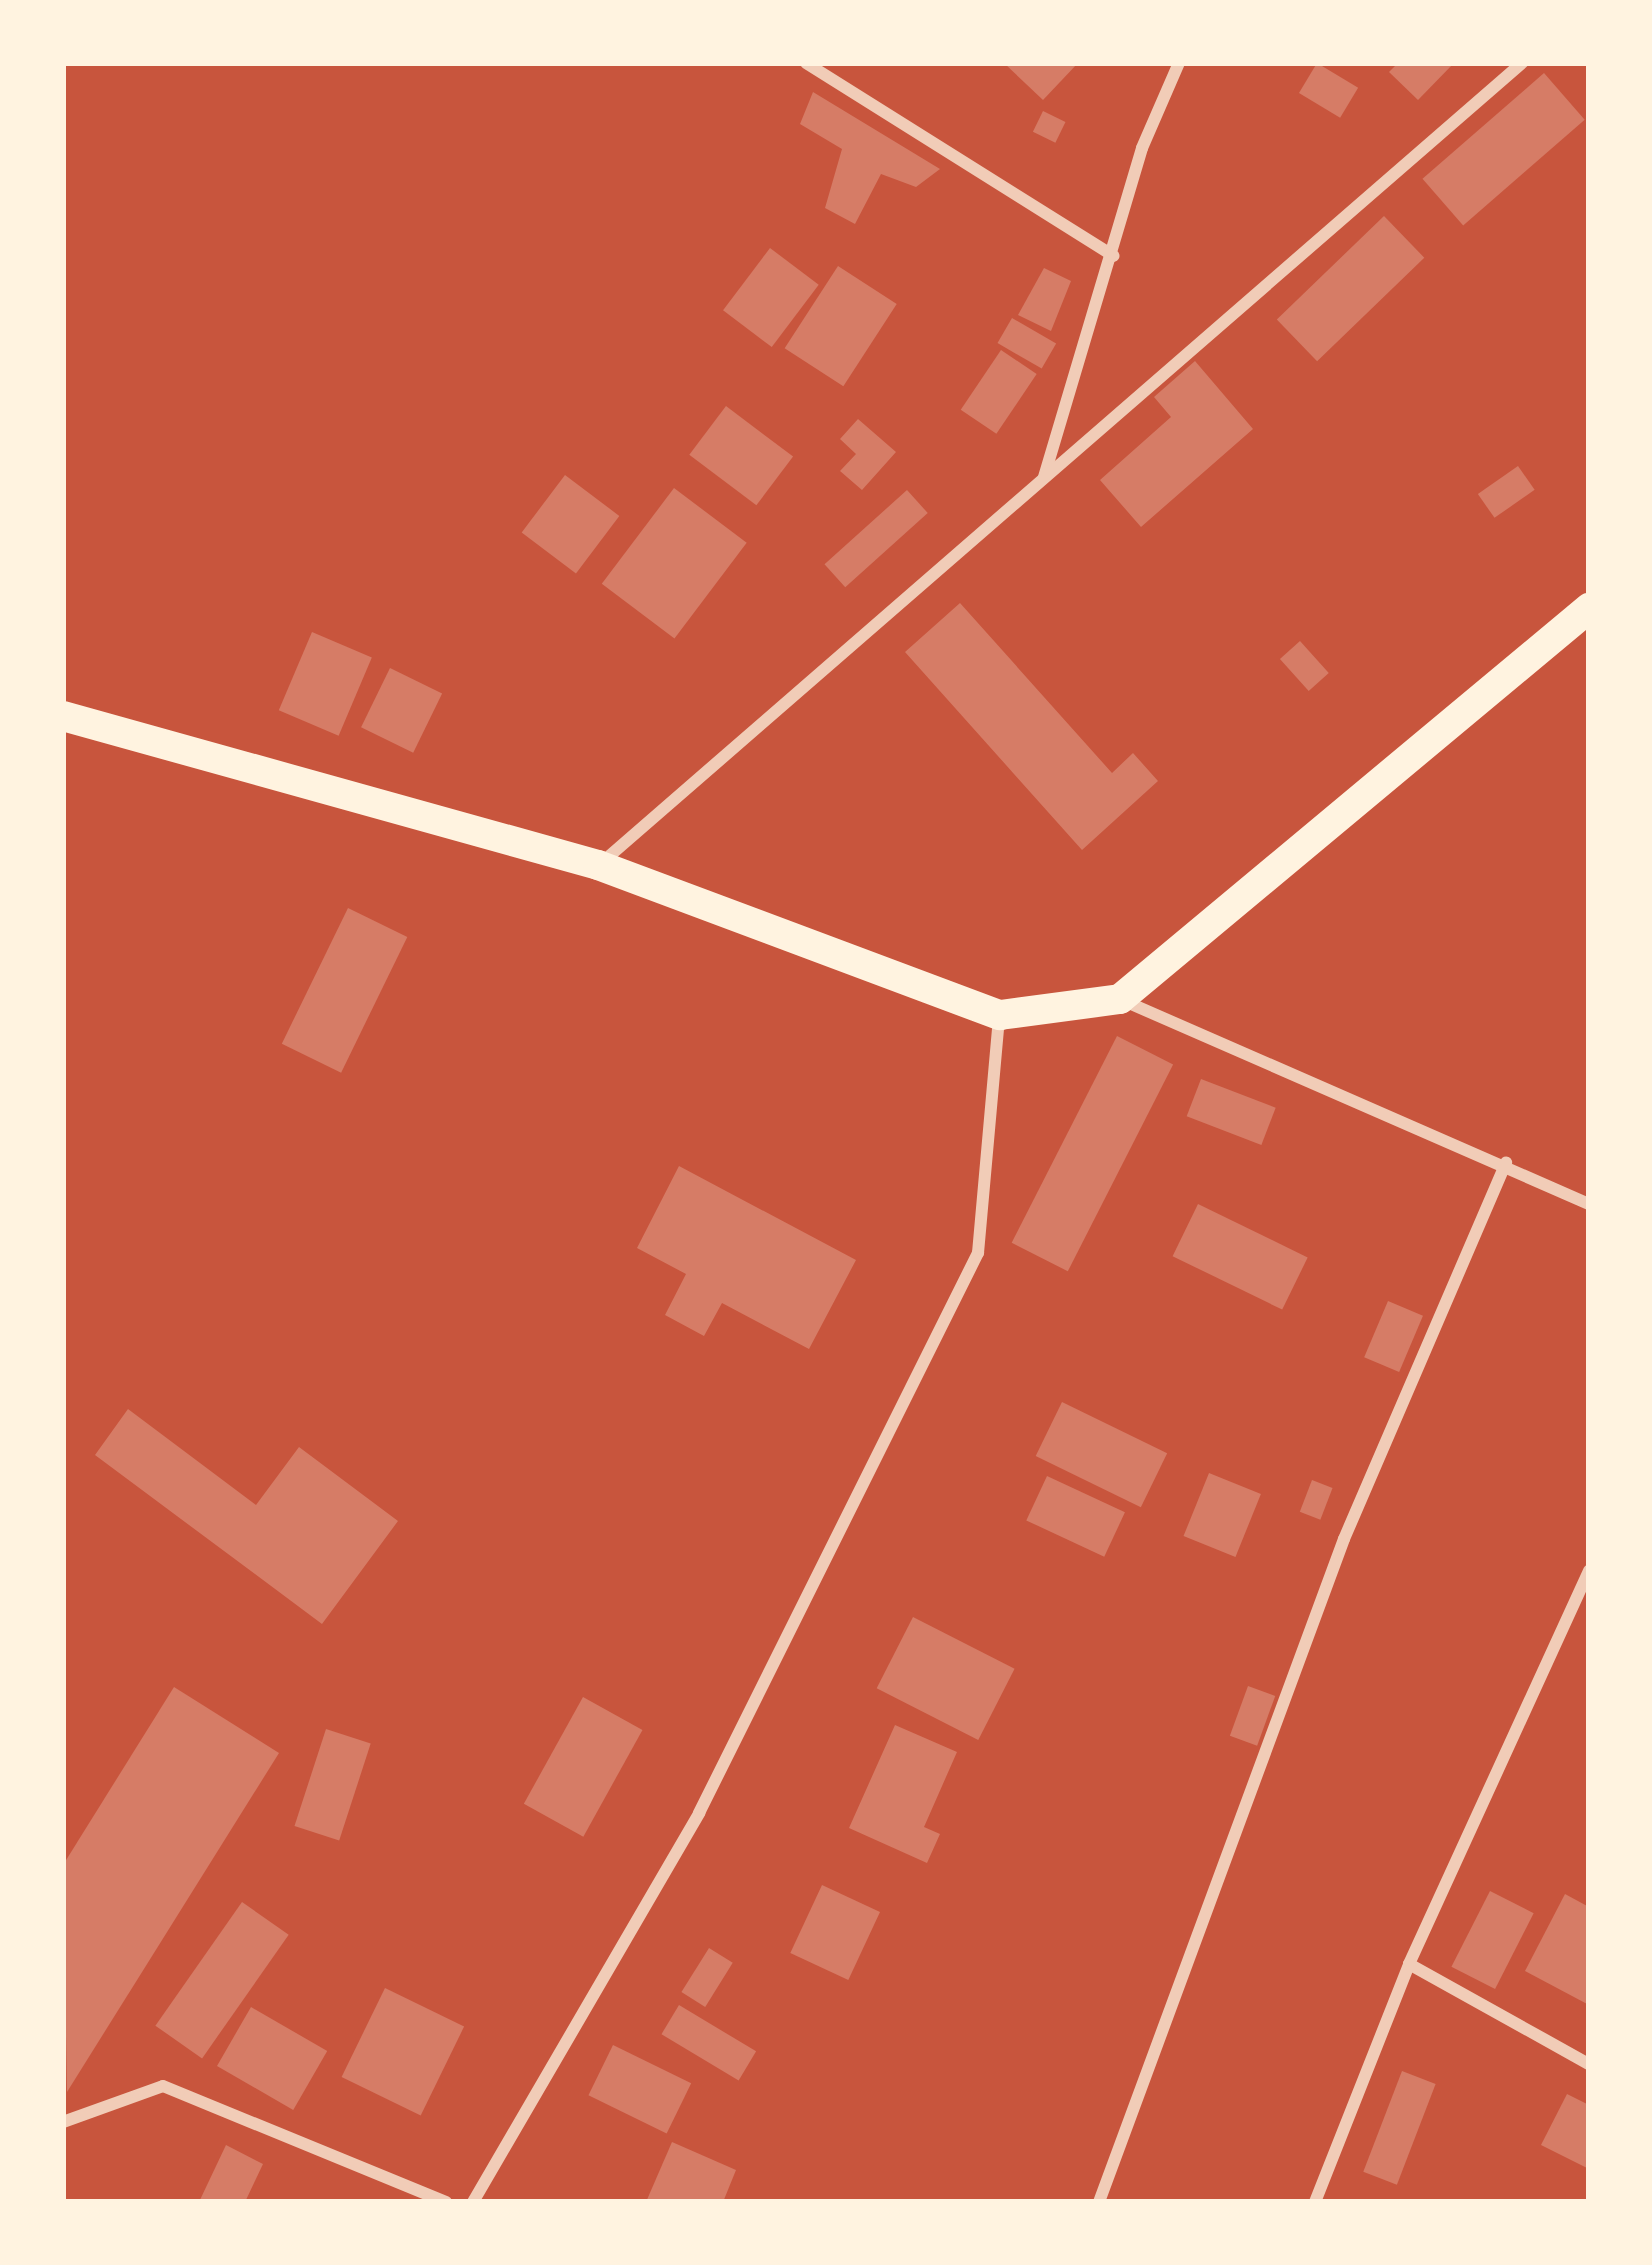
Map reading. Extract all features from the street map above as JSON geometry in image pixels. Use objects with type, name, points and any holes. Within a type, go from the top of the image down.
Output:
[{"type":"highway","points":[[63,716],[598,865],[1000,1015],[1120,999],[1589,608]]},
{"type":"street","points":[[806,63],[1114,256]]},
{"type":"street","points":[[1043,479],[1179,63]]},
{"type":"street","points":[[598,865],[1522,63]]},
{"type":"street","points":[[1120,999],[1505,1162],[1589,1204]]},
{"type":"street","points":[[472,2202],[699,1813],[979,1253],[1000,1015]]},
{"type":"street","points":[[1100,2202],[1344,1539],[1505,1162]]},
{"type":"street","points":[[1315,2202],[1408,1964],[1589,1570]]},
{"type":"street","points":[[1408,1964],[1589,2064]]},
{"type":"street","points":[[63,2122],[163,2086],[446,2202]]},
{"type":"building","points":[[1004,63],[1078,63],[1043,100]]},
{"type":"building","points":[[1317,63],[1358,88],[1340,118],[1299,93]]},
{"type":"building","points":[[1398,63],[1454,63],[1418,100],[1389,72]]},
{"type":"building","points":[[1544,73],[1585,120],[1463,225],[1422,179]]},
{"type":"building","points":[[813,92],[940,169],[916,187],[881,174],[855,224],[825,208],[842,149],[800,124]]},
{"type":"building","points":[[1043,111],[1065,122],[1055,143],[1033,132]]},
{"type":"building","points":[[1384,216],[1424,258],[1317,361],[1277,320]]},
{"type":"building","points":[[770,248],[819,285],[772,347],[723,310]]},
{"type":"building","points":[[838,266],[897,304],[843,386],[785,348]]},
{"type":"building","points":[[1044,268],[1071,281],[1051,331],[1018,315]]},
{"type":"building","points":[[1012,318],[1056,343],[1042,369],[998,343]]},
{"type":"building","points":[[1001,350],[1037,374],[996,434],[961,410]]},
{"type":"building","points":[[1195,361],[1253,429],[1141,527],[1100,480],[1171,417],[1154,397]]},
{"type":"building","points":[[726,406],[793,457],[756,505],[689,455]]},
{"type":"building","points":[[858,419],[896,452],[862,490],[840,471],[856,454],[840,439]]},
{"type":"building","points":[[1518,466],[1535,490],[1494,518],[1478,494]]},
{"type":"building","points":[[565,475],[619,516],[576,573],[522,533]]},
{"type":"building","points":[[674,488],[747,543],[674,639],[602,584]]},
{"type":"building","points":[[907,490],[928,513],[845,587],[825,564]]},
{"type":"building","points":[[960,603],[1112,773],[1133,753],[1158,781],[1082,850],[905,652]]},
{"type":"building","points":[[312,632],[372,657],[339,736],[279,710]]},
{"type":"building","points":[[1300,641],[1329,673],[1309,691],[1280,659]]},
{"type":"building","points":[[390,668],[442,693],[413,753],[361,727]]},
{"type":"building","points":[[348,908],[407,937],[341,1073],[282,1044]]},
{"type":"building","points":[[1117,1036],[1173,1065],[1068,1271],[1012,1243]]},
{"type":"building","points":[[1201,1079],[1276,1108],[1261,1145],[1187,1116]]},
{"type":"building","points":[[679,1166],[856,1260],[809,1349],[722,1303],[704,1336],[665,1315],[686,1274],[637,1248]]},
{"type":"building","points":[[1198,1204],[1308,1257],[1282,1310],[1173,1256]]},
{"type":"building","points":[[1388,1301],[1423,1316],[1399,1372],[1364,1357]]},
{"type":"building","points":[[1062,1402],[1167,1453],[1141,1507],[1036,1456]]},
{"type":"building","points":[[128,1409],[256,1505],[299,1447],[398,1521],[322,1624],[95,1455]]},
{"type":"building","points":[[1209,1473],[1261,1494],[1235,1557],[1184,1536]]},
{"type":"building","points":[[1047,1476],[1125,1512],[1104,1557],[1026,1520]]},
{"type":"building","points":[[1312,1480],[1333,1488],[1320,1520],[1300,1512]]},
{"type":"building","points":[[913,1617],[1015,1669],[978,1740],[877,1688]]},
{"type":"building","points":[[1248,1686],[1275,1696],[1257,1746],[1230,1736]]},
{"type":"building","points":[[174,1687],[279,1753],[67,2092],[63,1865]]},
{"type":"building","points":[[583,1697],[642,1730],[583,1837],[524,1804]]},
{"type":"building","points":[[895,1725],[957,1752],[924,1827],[940,1834],[927,1863],[849,1828]]},
{"type":"building","points":[[326,1729],[371,1744],[339,1841],[294,1826]]},
{"type":"building","points":[[822,1885],[880,1912],[848,1980],[790,1953]]},
{"type":"building","points":[[1490,1891],[1534,1913],[1495,1989],[1451,1967]]},
{"type":"building","points":[[1565,1894],[1589,1907],[1589,2005],[1525,1971]]},
{"type":"building","points":[[242,1902],[289,1935],[202,2058],[155,2026]]},
{"type":"building","points":[[709,1948],[733,1963],[705,2007],[681,1992]]},
{"type":"building","points":[[385,1988],[464,2027],[421,2116],[342,2077]]},
{"type":"building","points":[[679,2005],[756,2051],[739,2080],[661,2034]]},
{"type":"building","points":[[251,2007],[327,2051],[293,2110],[217,2066]]},
{"type":"building","points":[[613,2045],[691,2083],[667,2133],[588,2095]]},
{"type":"building","points":[[1402,2071],[1436,2084],[1397,2185],[1363,2172]]},
{"type":"building","points":[[1567,2094],[1589,2105],[1589,2169],[1541,2145]]},
{"type":"building","points":[[672,2142],[736,2170],[723,2202],[646,2202]]},
{"type":"building","points":[[226,2145],[263,2164],[245,2202],[199,2202]]}]
